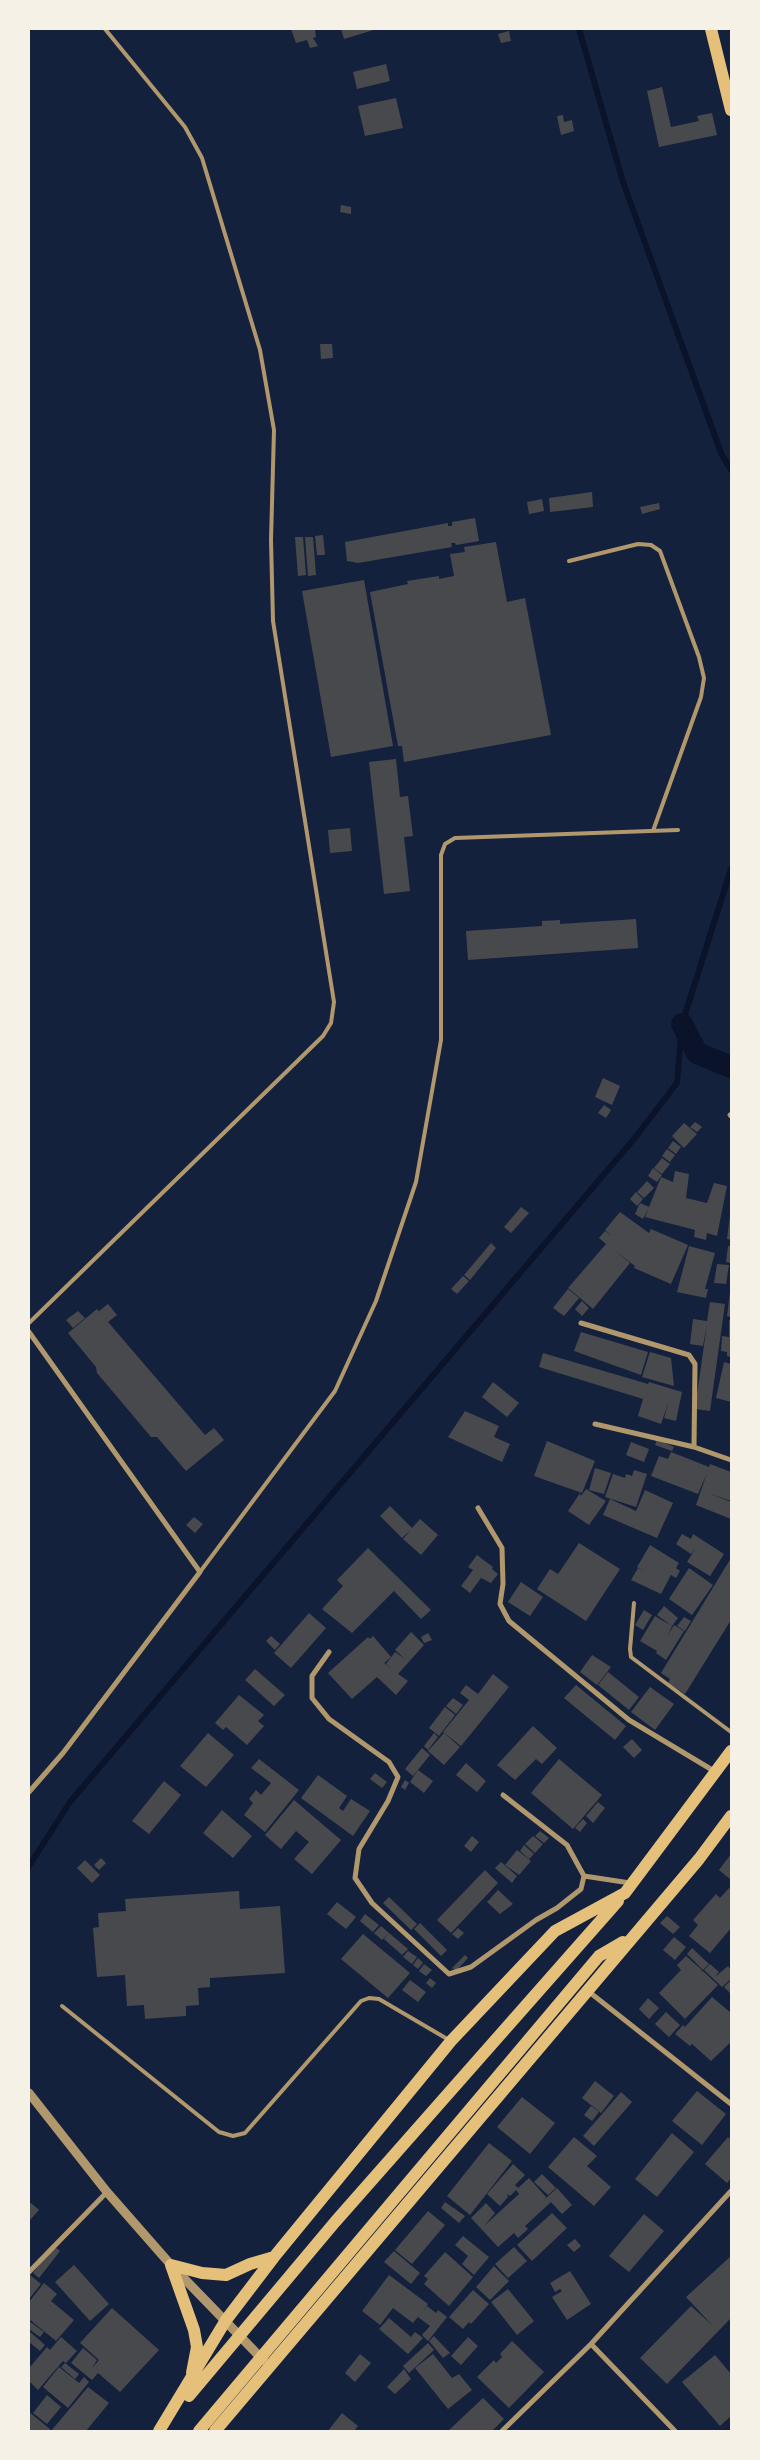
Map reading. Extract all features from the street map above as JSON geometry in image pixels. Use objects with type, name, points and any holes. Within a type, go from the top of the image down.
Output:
[{"type":"main road","points":[[711,29],[731,110]]},
{"type":"main road","points":[[159,2431],[334,2222],[629,1889],[731,1752]]},
{"type":"main road","points":[[215,2431],[586,1990],[699,1859],[731,1816]]},
{"type":"main road","points":[[159,2431],[226,2320],[274,2257],[450,2042],[555,1931],[629,1889]]},
{"type":"main road","points":[[199,2431],[599,1956],[633,1935]]},
{"type":"main road","points":[[171,2265],[202,2274],[226,2275],[250,2264],[274,2257]]},
{"type":"main road","points":[[171,2265],[194,2330],[197,2347],[191,2380]]},
{"type":"street","points":[[581,1323],[688,1355],[695,1364],[694,1446]]},
{"type":"street","points":[[29,1332],[200,1572],[63,1753],[29,1792]]},
{"type":"street","points":[[595,1424],[694,1446],[731,1460]]},
{"type":"street","points":[[478,1508],[502,1548],[503,1584],[500,1604],[509,1621],[629,1720],[717,1772]]},
{"type":"street","points":[[329,1652],[312,1676],[312,1698],[329,1719],[389,1762],[398,1777],[388,1801],[360,1849],[355,1878],[372,1903],[449,1974],[472,1967],[515,1934],[557,1908],[581,1889],[584,1876],[567,1845],[504,1795]]},
{"type":"street","points":[[584,1876],[629,1889]]},
{"type":"street","points":[[586,1990],[731,2104]]},
{"type":"street","points":[[29,2093],[107,2192],[171,2265],[270,2367]]},
{"type":"street","points":[[502,2431],[591,2344],[731,2191]]},
{"type":"street","points":[[29,2272],[107,2192]]},
{"type":"street","points":[[591,2344],[676,2431]]},
{"type":"lane","points":[[29,1323],[323,1036],[331,1023],[334,1002],[273,621],[271,540],[274,430],[260,350],[202,158],[185,127],[105,29]]},
{"type":"lane","points":[[569,561],[638,544],[651,545],[660,551],[699,657],[704,678],[701,697],[653,831]]},
{"type":"lane","points":[[200,1572],[335,1391],[379,1292],[416,1182],[441,1040],[441,855],[445,844],[455,838],[678,830]]},
{"type":"lane","points":[[634,1603],[631,1657],[731,1732]]},
{"type":"lane","points":[[62,2006],[219,2132],[233,2136],[245,2132],[361,2002],[369,1998],[379,1999],[450,2042]]},
{"type":"building","points":[[291,29],[315,29],[316,37],[313,38],[318,46],[310,48],[307,40],[296,43]]},
{"type":"building","points":[[341,29],[377,29],[344,39]]},
{"type":"building","points":[[509,31],[511,41],[501,43],[498,34]]},
{"type":"building","points":[[386,64],[390,81],[357,89],[353,72]]},
{"type":"building","points":[[662,87],[671,127],[699,121],[697,116],[712,113],[717,135],[659,147],[647,91]]},
{"type":"building","points":[[396,98],[403,128],[365,136],[358,106]]},
{"type":"building","points":[[563,115],[564,122],[572,120],[574,131],[561,135],[557,116]]},
{"type":"building","points":[[341,205],[351,207],[351,214],[340,212]]},
{"type":"building","points":[[320,344],[332,344],[333,358],[321,359]]},
{"type":"building","points":[[592,492],[593,507],[550,512],[549,498]]},
{"type":"building","points":[[542,499],[544,511],[529,514],[527,502]]},
{"type":"building","points":[[659,503],[660,509],[642,514],[640,507]]},
{"type":"building","points":[[475,518],[479,541],[456,545],[451,543],[452,547],[358,563],[347,561],[345,542],[448,523],[448,526],[452,526],[452,522]]},
{"type":"building","points":[[323,535],[325,555],[317,555],[315,536]]},
{"type":"building","points":[[295,537],[303,537],[306,575],[298,576]]},
{"type":"building","points":[[305,537],[313,537],[316,575],[308,576]]},
{"type":"building","points":[[496,542],[507,602],[525,598],[551,735],[404,762],[402,746],[398,746],[370,592],[408,584],[407,581],[439,576],[439,579],[454,576],[450,554],[465,552],[464,547]]},
{"type":"building","points":[[364,580],[393,746],[331,757],[302,591]]},
{"type":"building","points":[[396,759],[400,797],[408,796],[413,836],[404,837],[410,891],[384,894],[369,762]]},
{"type":"building","points":[[350,828],[352,851],[330,853],[328,830]]},
{"type":"building","points":[[636,919],[638,948],[468,960],[466,931],[542,926],[542,921],[560,920],[560,924]]},
{"type":"building","points":[[603,1078],[620,1086],[612,1105],[595,1097]]},
{"type":"building","points":[[604,1105],[611,1110],[606,1118],[598,1113]]},
{"type":"building","points":[[695,1122],[702,1127],[697,1132],[690,1127]]},
{"type":"building","points":[[684,1123],[697,1134],[684,1148],[672,1136]]},
{"type":"building","points":[[673,1141],[681,1147],[676,1154],[668,1148]]},
{"type":"building","points":[[667,1149],[675,1155],[670,1162],[662,1156]]},
{"type":"building","points":[[662,1158],[670,1164],[662,1174],[654,1168]]},
{"type":"building","points":[[653,1168],[662,1175],[657,1182],[648,1176]]},
{"type":"building","points":[[675,1171],[689,1174],[686,1198],[707,1203],[714,1183],[727,1186],[717,1236],[707,1233],[706,1240],[694,1237],[695,1230],[645,1217],[661,1177],[673,1182]]},
{"type":"building","points":[[647,1181],[654,1188],[644,1198],[637,1192]]},
{"type":"building","points":[[636,1192],[643,1199],[637,1206],[630,1199]]},
{"type":"building","points":[[640,1203],[649,1207],[643,1219],[635,1214]]},
{"type":"building","points":[[521,1207],[529,1213],[511,1233],[504,1227]]},
{"type":"building","points":[[620,1212],[649,1233],[651,1229],[688,1245],[671,1284],[634,1268],[635,1266],[614,1250],[630,1263],[593,1309],[568,1288],[606,1244],[599,1238],[605,1231],[612,1236],[605,1230]]},
{"type":"building","points":[[731,1215],[731,1240],[727,1239]]},
{"type":"building","points":[[491,1243],[496,1248],[470,1280],[464,1275]]},
{"type":"building","points":[[689,1246],[715,1253],[705,1289],[708,1289],[706,1298],[677,1292]]},
{"type":"building","points":[[728,1246],[731,1246],[731,1263],[726,1262]]},
{"type":"building","points":[[717,1264],[729,1265],[726,1284],[714,1283]]},
{"type":"building","points":[[463,1276],[469,1281],[457,1294],[451,1289]]},
{"type":"building","points":[[568,1289],[579,1298],[564,1316],[553,1308]]},
{"type":"building","points":[[731,1292],[731,1317],[727,1316]]},
{"type":"building","points":[[582,1301],[589,1308],[582,1316],[575,1309]]},
{"type":"building","points":[[710,1302],[725,1304],[710,1411],[695,1409],[707,1324],[703,1346],[690,1344],[693,1319],[707,1321]]},
{"type":"building","points":[[108,1304],[117,1315],[108,1322],[205,1435],[214,1428],[224,1440],[186,1471],[157,1437],[151,1437],[97,1373],[96,1367],[68,1333],[97,1309],[106,1319],[99,1311]]},
{"type":"building","points":[[78,1311],[85,1318],[73,1328],[66,1320]]},
{"type":"building","points":[[729,1320],[731,1320],[731,1357],[727,1356],[727,1352],[721,1351],[722,1336],[729,1337]]},
{"type":"building","points":[[581,1332],[648,1352],[641,1375],[574,1351]]},
{"type":"building","points":[[650,1352],[671,1358],[674,1386],[642,1377]]},
{"type":"building","points":[[543,1353],[682,1392],[676,1421],[664,1418],[669,1401],[661,1424],[638,1416],[643,1399],[539,1367]]},
{"type":"building","points":[[724,1362],[731,1364],[731,1402],[716,1398]]},
{"type":"building","points":[[493,1382],[519,1403],[507,1417],[482,1397]]},
{"type":"building","points":[[465,1411],[499,1426],[494,1437],[510,1444],[502,1462],[448,1437]]},
{"type":"building","points":[[657,1439],[674,1447],[672,1451],[655,1445]]},
{"type":"building","points":[[547,1441],[595,1461],[582,1493],[534,1476]]},
{"type":"building","points":[[631,1442],[649,1449],[644,1462],[626,1455]]},
{"type":"building","points":[[671,1452],[709,1467],[710,1464],[731,1472],[731,1501],[708,1493],[731,1502],[731,1519],[696,1505],[707,1473],[698,1494],[651,1476],[659,1456],[668,1459]]},
{"type":"building","points":[[595,1468],[611,1473],[604,1494],[589,1490]]},
{"type":"building","points":[[634,1470],[647,1474],[636,1507],[605,1497],[613,1474],[625,1478],[626,1474],[632,1476]]},
{"type":"building","points":[[586,1489],[606,1501],[589,1525],[568,1511],[580,1493],[581,1496]]},
{"type":"building","points":[[645,1490],[673,1503],[657,1538],[603,1515],[610,1499],[636,1511]]},
{"type":"building","points":[[390,1506],[412,1528],[420,1519],[438,1535],[421,1555],[403,1539],[410,1531],[402,1538],[380,1516]]},
{"type":"building","points":[[194,1517],[203,1524],[195,1533],[186,1525]]},
{"type":"building","points":[[682,1534],[691,1539],[693,1534],[724,1554],[710,1576],[687,1562],[695,1549],[691,1554],[676,1544]]},
{"type":"building","points":[[579,1543],[620,1569],[586,1621],[537,1589],[550,1569],[558,1574]]},
{"type":"building","points":[[650,1545],[679,1563],[676,1568],[680,1571],[676,1578],[671,1575],[661,1594],[631,1580],[638,1568],[646,1572],[637,1567]]},
{"type":"building","points":[[368,1548],[431,1610],[421,1619],[394,1591],[352,1633],[322,1609],[343,1586],[337,1580]]},
{"type":"building","points":[[477,1555],[493,1567],[492,1569],[498,1574],[491,1583],[481,1578],[470,1593],[461,1586],[473,1570],[468,1567]]},
{"type":"building","points":[[731,1558],[731,1620],[685,1694],[668,1683],[670,1679],[661,1673]]},
{"type":"building","points":[[689,1568],[713,1585],[692,1615],[669,1599]]},
{"type":"building","points":[[521,1582],[543,1597],[530,1616],[508,1602]]},
{"type":"building","points":[[664,1606],[678,1618],[672,1626],[657,1615]]},
{"type":"building","points":[[644,1610],[652,1615],[643,1630],[635,1625]]},
{"type":"building","points":[[309,1613],[326,1628],[291,1668],[274,1653]]},
{"type":"building","points":[[655,1616],[672,1626],[668,1635],[674,1625],[684,1631],[666,1660],[656,1653],[657,1651],[640,1641]]},
{"type":"building","points":[[684,1617],[691,1621],[685,1631],[677,1626]]},
{"type":"building","points":[[411,1632],[424,1645],[398,1674],[408,1681],[396,1695],[377,1677],[352,1699],[328,1673],[368,1637],[370,1639],[373,1636],[391,1657],[384,1663],[392,1669],[386,1664],[395,1652],[405,1659],[395,1650]]},
{"type":"building","points":[[428,1633],[432,1640],[424,1643],[421,1637]]},
{"type":"building","points":[[271,1636],[280,1644],[275,1650],[266,1641]]},
{"type":"building","points":[[592,1655],[611,1667],[597,1685],[580,1672]]},
{"type":"building","points":[[255,1669],[285,1695],[274,1706],[245,1680]]},
{"type":"building","points":[[608,1672],[639,1697],[629,1710],[598,1685]]},
{"type":"building","points":[[493,1674],[509,1687],[461,1746],[443,1732],[469,1700],[460,1693],[466,1685],[478,1694]]},
{"type":"building","points":[[576,1685],[626,1726],[615,1740],[564,1698]]},
{"type":"building","points":[[650,1687],[674,1704],[655,1730],[631,1712]]},
{"type":"building","points":[[239,1695],[264,1715],[258,1721],[264,1726],[247,1745],[226,1727],[223,1730],[215,1723]]},
{"type":"building","points":[[453,1698],[463,1705],[456,1714],[446,1706]]},
{"type":"building","points":[[445,1707],[455,1715],[439,1736],[429,1728]]},
{"type":"building","points":[[533,1726],[557,1748],[542,1764],[536,1759],[515,1780],[497,1765]]},
{"type":"building","points":[[208,1733],[234,1755],[206,1787],[180,1766]]},
{"type":"building","points":[[434,1733],[438,1737],[428,1750],[424,1746]]},
{"type":"building","points":[[444,1733],[460,1747],[444,1765],[428,1751]]},
{"type":"building","points":[[632,1739],[642,1750],[634,1758],[623,1747]]},
{"type":"building","points":[[422,1748],[430,1755],[413,1776],[405,1769]]},
{"type":"building","points":[[259,1759],[299,1790],[265,1832],[244,1815],[253,1803],[249,1799],[256,1790],[261,1795],[271,1783],[251,1768]]},
{"type":"building","points":[[559,1759],[602,1795],[573,1829],[531,1793]]},
{"type":"building","points":[[466,1763],[486,1781],[477,1792],[456,1775]]},
{"type":"building","points":[[418,1770],[433,1781],[424,1793],[410,1782]]},
{"type":"building","points":[[375,1773],[387,1782],[382,1788],[370,1779]]},
{"type":"building","points":[[318,1775],[347,1796],[339,1808],[343,1811],[351,1799],[370,1811],[353,1836],[301,1798]]},
{"type":"building","points":[[405,1780],[409,1783],[405,1790],[401,1787]]},
{"type":"building","points":[[164,1781],[181,1795],[149,1834],[132,1821]]},
{"type":"building","points":[[294,1800],[341,1840],[312,1874],[294,1859],[309,1842],[296,1831],[281,1849],[265,1835]]},
{"type":"building","points":[[598,1802],[605,1808],[593,1823],[586,1816]]},
{"type":"building","points":[[222,1810],[252,1836],[233,1858],[203,1833]]},
{"type":"building","points":[[583,1819],[587,1823],[580,1832],[575,1828]]},
{"type":"building","points":[[540,1831],[549,1838],[544,1843],[535,1836]]},
{"type":"building","points":[[472,1836],[479,1842],[471,1852],[464,1846]]},
{"type":"building","points":[[533,1836],[543,1844],[535,1853],[525,1844]]},
{"type":"building","points":[[524,1845],[534,1854],[529,1859],[520,1851]]},
{"type":"building","points":[[517,1850],[531,1861],[519,1875],[505,1865]]},
{"type":"building","points":[[731,1854],[731,1880],[719,1870]]},
{"type":"building","points":[[101,1858],[106,1863],[99,1870],[94,1865]]},
{"type":"building","points":[[85,1860],[100,1875],[92,1883],[77,1868]]},
{"type":"building","points":[[501,1862],[517,1876],[512,1883],[495,1868]]},
{"type":"building","points":[[485,1870],[498,1883],[451,1933],[437,1920]]},
{"type":"building","points":[[729,1888],[731,1889],[731,1928],[710,1953],[689,1936],[698,1925],[693,1920],[716,1894],[720,1898]]},
{"type":"building","points":[[498,1890],[513,1904],[500,1914],[487,1902]]},
{"type":"building","points":[[239,1891],[240,1909],[280,1906],[285,1973],[210,1978],[210,1987],[198,1988],[199,2005],[186,2006],[186,2016],[145,2019],[144,2005],[127,2006],[125,1975],[97,1977],[93,1928],[99,1927],[98,1913],[126,1911],[125,1899]]},
{"type":"building","points":[[389,1897],[417,1924],[411,1930],[383,1903]]},
{"type":"building","points":[[337,1902],[356,1917],[346,1929],[327,1914]]},
{"type":"building","points":[[365,1914],[379,1925],[373,1932],[360,1921]]},
{"type":"building","points":[[667,1916],[680,1927],[673,1934],[660,1923]]},
{"type":"building","points":[[420,1923],[447,1950],[441,1956],[414,1929]]},
{"type":"building","points":[[381,1926],[389,1933],[382,1940],[374,1933]]},
{"type":"building","points":[[458,1928],[464,1933],[458,1939],[452,1934]]},
{"type":"building","points":[[389,1933],[408,1949],[402,1955],[384,1939]]},
{"type":"building","points":[[363,1934],[410,1973],[388,1998],[341,1959]]},
{"type":"building","points":[[674,1937],[686,1947],[675,1960],[663,1950]]},
{"type":"building","points":[[692,1948],[709,1964],[703,1970],[687,1954]]},
{"type":"building","points":[[408,1951],[417,1957],[412,1964],[403,1957]]},
{"type":"building","points":[[465,1955],[468,1958],[456,1971],[452,1968]]},
{"type":"building","points":[[686,1956],[702,1970],[701,1972],[703,1971],[718,1985],[685,2019],[659,1993],[681,1970],[677,1965]]},
{"type":"building","points":[[418,1958],[423,1963],[418,1969],[413,1965]]},
{"type":"building","points":[[424,1964],[432,1970],[426,1976],[419,1971]]},
{"type":"building","points":[[710,1964],[719,1972],[715,1977],[728,1966],[731,1970],[731,1979],[722,1987],[704,1970]]},
{"type":"building","points":[[430,1978],[436,1983],[432,1988],[426,1983]]},
{"type":"building","points":[[410,1980],[426,1992],[418,2002],[402,1990]]},
{"type":"building","points":[[731,1980],[731,1994],[724,1987]]},
{"type":"building","points":[[712,1997],[731,2013],[731,2042],[711,2061],[692,2044],[690,2046],[675,2034],[683,2025],[685,2027]]},
{"type":"building","points":[[648,1998],[659,2008],[649,2019],[639,2009]]},
{"type":"building","points":[[666,2012],[680,2025],[669,2037],[655,2024]]},
{"type":"building","points":[[595,2081],[614,2096],[601,2113],[582,2098]]},
{"type":"building","points":[[697,2091],[726,2114],[702,2145],[672,2121]]},
{"type":"building","points":[[621,2092],[632,2102],[594,2146],[583,2136]]},
{"type":"building","points":[[522,2097],[555,2123],[530,2154],[497,2127]]},
{"type":"building","points":[[591,2106],[599,2112],[592,2121],[584,2115]]},
{"type":"building","points":[[672,2133],[694,2152],[657,2197],[635,2179]]},
{"type":"building","points":[[574,2137],[597,2156],[587,2166],[611,2187],[594,2206],[548,2167]]},
{"type":"building","points":[[728,2137],[731,2140],[731,2178],[727,2183],[705,2164]]},
{"type":"building","points":[[489,2143],[512,2161],[470,2215],[447,2196]]},
{"type":"building","points":[[513,2164],[525,2175],[515,2185],[518,2188],[529,2178],[546,2197],[545,2199],[557,2188],[572,2205],[562,2214],[551,2202],[525,2226],[528,2229],[518,2238],[514,2233],[498,2247],[471,2218],[486,2203],[495,2213],[484,2226],[519,2194],[516,2190],[510,2196],[507,2194],[508,2197],[500,2206],[487,2194]]},
{"type":"building","points":[[542,2174],[556,2188],[548,2195],[534,2182]]},
{"type":"building","points":[[445,2202],[465,2216],[459,2223],[441,2208]]},
{"type":"building","points":[[31,2203],[39,2210],[29,2221],[29,2205]]},
{"type":"building","points":[[428,2211],[445,2225],[412,2264],[395,2250]]},
{"type":"building","points":[[552,2213],[567,2228],[532,2261],[517,2245]]},
{"type":"building","points":[[644,2214],[664,2231],[629,2272],[609,2256]]},
{"type":"building","points":[[463,2236],[489,2257],[474,2275],[462,2264],[468,2256],[455,2245]]},
{"type":"building","points":[[575,2239],[581,2246],[574,2252],[567,2245]]},
{"type":"building","points":[[54,2246],[60,2251],[39,2278],[33,2273]]},
{"type":"building","points":[[514,2247],[527,2261],[508,2278],[495,2264]]},
{"type":"building","points":[[394,2251],[420,2273],[411,2284],[384,2262]]},
{"type":"building","points":[[445,2252],[473,2277],[449,2306],[424,2284],[428,2279],[424,2276]]},
{"type":"building","points":[[731,2256],[731,2318],[667,2384],[640,2358],[691,2306],[712,2325],[686,2297]]},
{"type":"building","points":[[74,2265],[109,2304],[90,2321],[55,2282]]},
{"type":"building","points":[[494,2266],[509,2281],[490,2300],[476,2287]]},
{"type":"building","points":[[570,2271],[591,2304],[567,2320],[552,2297],[562,2291],[560,2289],[555,2292],[550,2283]]},
{"type":"building","points":[[29,2274],[41,2284],[29,2299]]},
{"type":"building","points":[[389,2275],[428,2304],[421,2314],[427,2306],[436,2313],[438,2310],[447,2317],[428,2341],[422,2335],[430,2326],[418,2317],[413,2323],[393,2308],[380,2325],[362,2311]]},
{"type":"building","points":[[44,2283],[57,2294],[51,2301],[74,2320],[56,2341],[29,2319],[29,2302]]},
{"type":"building","points":[[508,2289],[534,2321],[517,2335],[491,2302]]},
{"type":"building","points":[[473,2290],[489,2304],[471,2324],[469,2322],[463,2329],[449,2317]]},
{"type":"building","points":[[112,2308],[159,2350],[120,2392],[98,2373],[92,2380],[71,2363],[83,2348],[97,2360],[92,2368],[99,2360],[80,2343]]},
{"type":"building","points":[[389,2318],[411,2337],[415,2332],[423,2338],[408,2354],[379,2329]]},
{"type":"building","points":[[29,2321],[44,2332],[40,2337],[29,2329]]},
{"type":"building","points":[[29,2331],[45,2345],[40,2351],[29,2342]]},
{"type":"building","points":[[434,2336],[450,2353],[443,2358],[429,2341]]},
{"type":"building","points":[[61,2337],[77,2351],[66,2363],[63,2361],[38,2390],[29,2381],[29,2368],[47,2347],[50,2350]]},
{"type":"building","points":[[468,2337],[478,2346],[461,2365],[451,2356]]},
{"type":"building","points":[[512,2341],[544,2372],[509,2408],[477,2377],[494,2360],[496,2363],[502,2357],[500,2354]]},
{"type":"building","points":[[428,2343],[434,2350],[409,2373],[403,2366]]},
{"type":"building","points":[[360,2354],[371,2363],[355,2382],[345,2373]]},
{"type":"building","points":[[433,2354],[452,2378],[459,2374],[472,2390],[448,2409],[415,2368]]},
{"type":"building","points":[[715,2355],[731,2374],[731,2416],[720,2426],[682,2382]]},
{"type":"building","points":[[65,2363],[79,2374],[75,2379],[61,2367]]},
{"type":"building","points":[[59,2367],[79,2383],[84,2377],[89,2382],[68,2408],[43,2387]]},
{"type":"building","points":[[404,2369],[411,2379],[395,2394],[387,2387]]},
{"type":"building","points":[[88,2387],[109,2403],[86,2431],[51,2431]]},
{"type":"building","points":[[47,2395],[61,2407],[47,2424],[33,2413]]},
{"type":"building","points":[[483,2398],[504,2419],[492,2431],[448,2431]]},
{"type":"building","points":[[29,2412],[50,2429],[49,2431],[29,2431]]},
{"type":"building","points":[[342,2413],[358,2426],[354,2431],[328,2431]]},
{"type":"waterway","points":[[579,29],[623,182],[721,453],[731,470]]},
{"type":"waterway","points":[[29,1866],[70,1802],[634,1139],[677,1083],[682,1024],[731,869]]},
{"type":"waterway","points":[[682,1024],[697,1053],[731,1067]]}]
